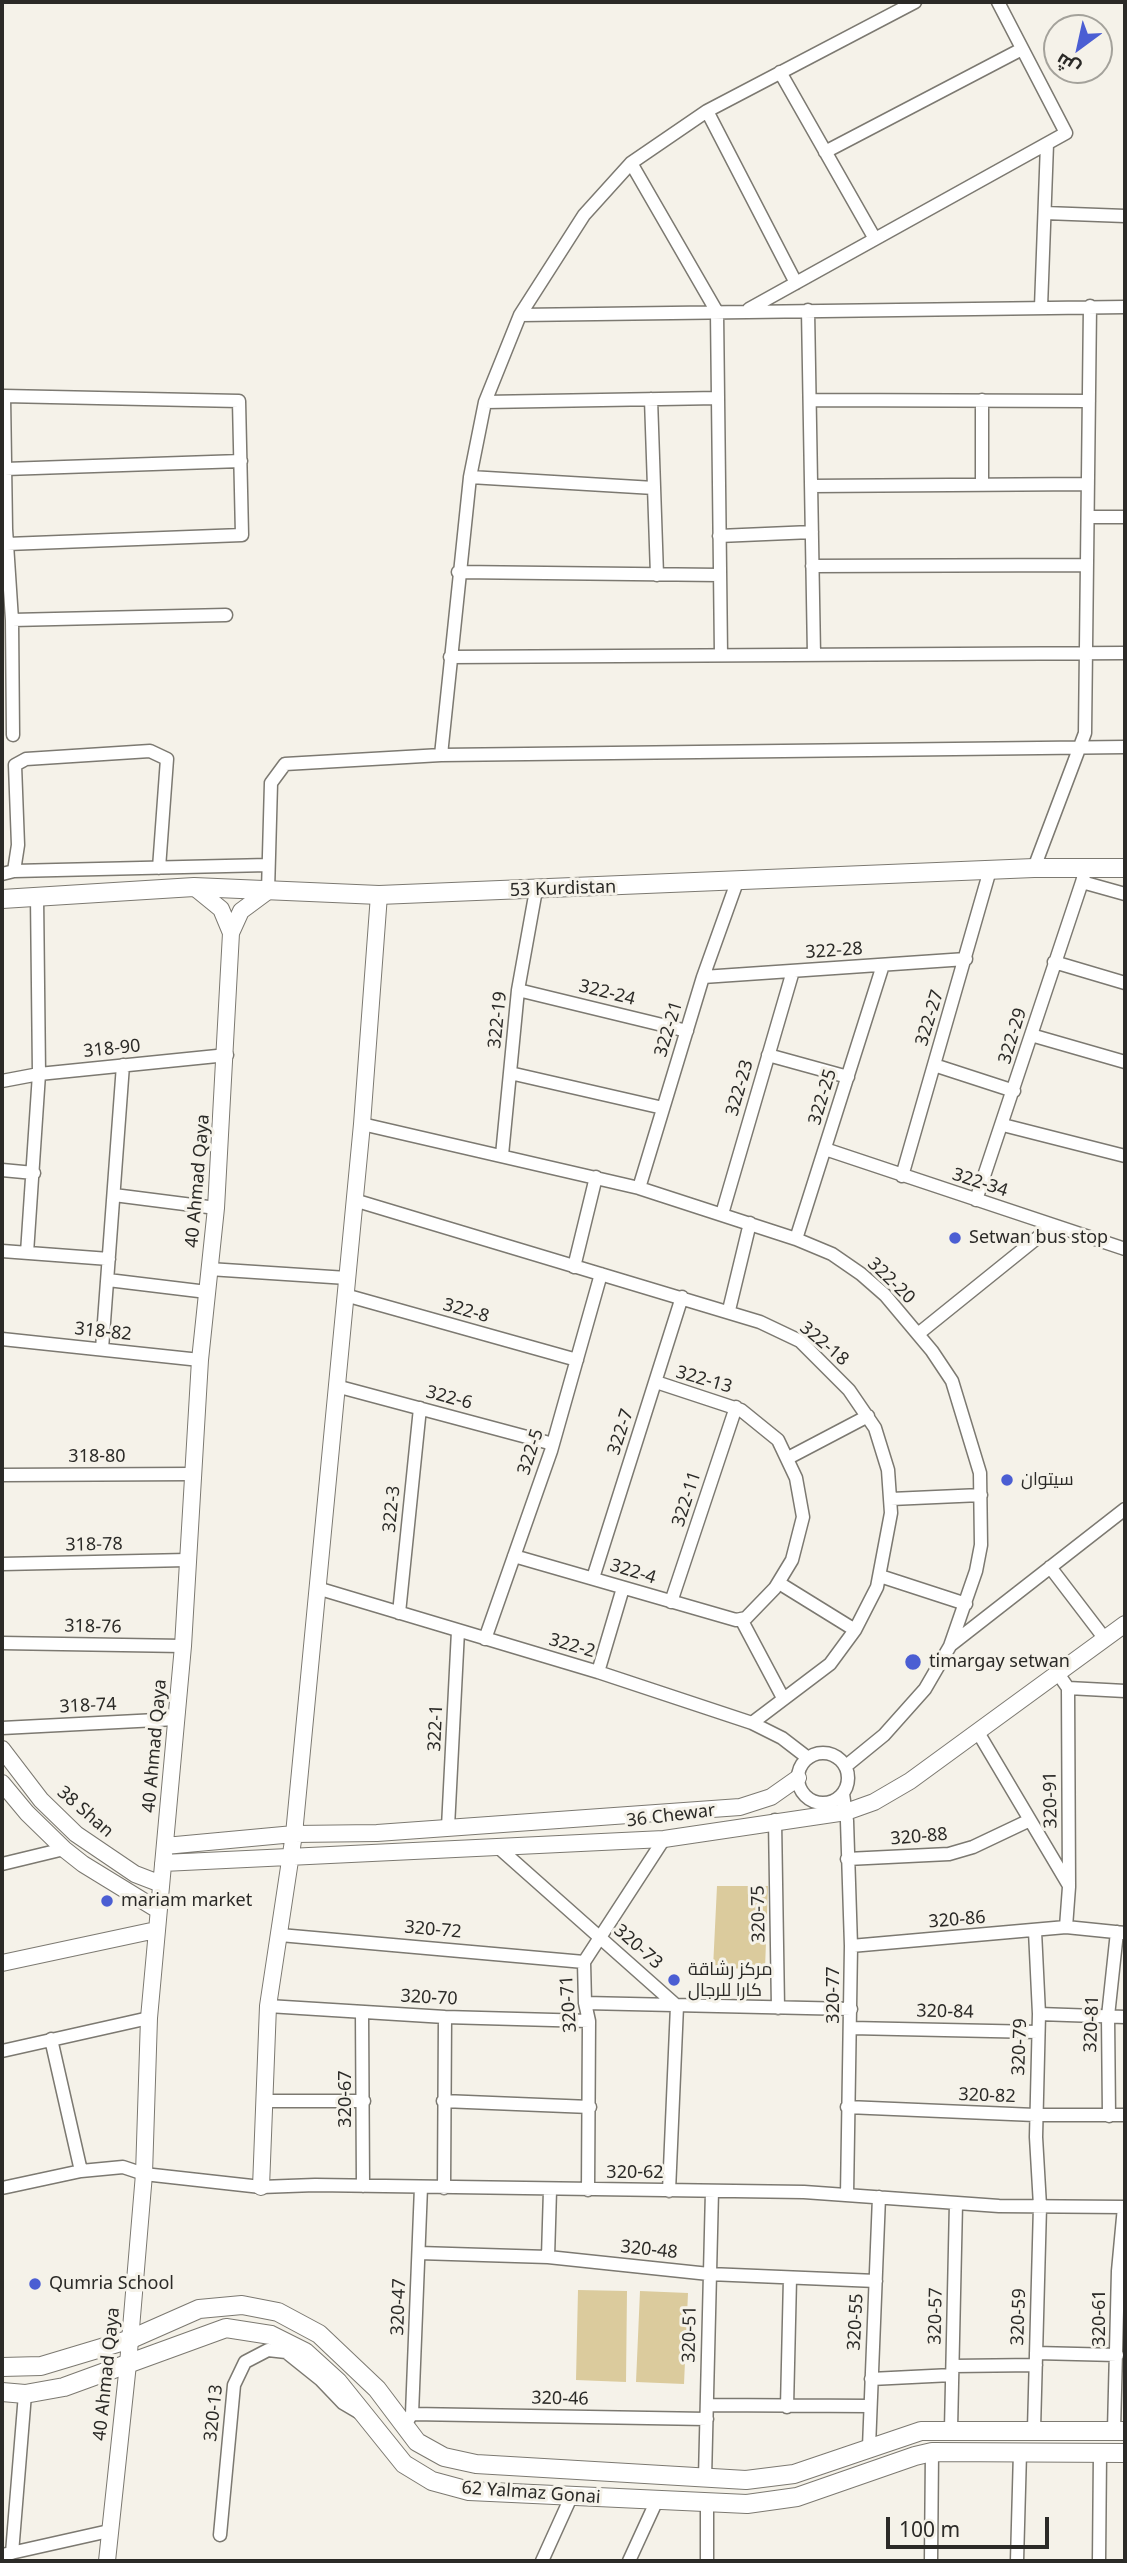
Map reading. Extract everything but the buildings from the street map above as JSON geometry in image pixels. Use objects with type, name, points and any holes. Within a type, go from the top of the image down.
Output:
[{"type":"main road","name":"53 Kurdistan","points":[[2,899],[194,887],[379,895],[1034,868],[1084,876],[1125,868]]},
{"type":"main road","name":"62 Yalmaz Gonai","points":[[2,2367],[41,2366],[131,2339],[199,2309],[242,2305],[278,2312],[319,2334],[408,2420],[417,2442],[444,2458],[476,2464],[705,2478],[780,2478],[920,2431],[1120,2430]]},
{"type":"main road","name":"62 Yalmaz Gonai","points":[[2,2392],[25,2394],[64,2387],[205,2334],[226,2328],[248,2329],[271,2335],[305,2352],[338,2382],[404,2463],[432,2481],[469,2491],[747,2504],[797,2497],[932,2452],[1125,2453]]},
{"type":"main road","points":[[834,2460],[843,2481]]},
{"type":"street","points":[[441,755],[470,477],[485,402],[520,314],[584,215],[631,163],[707,111],[915,2]]},
{"type":"street","points":[[746,311],[1066,133],[998,2]]},
{"type":"street","points":[[825,152],[1022,49]]},
{"type":"street","points":[[780,72],[875,239]]},
{"type":"street","points":[[707,111],[796,283]]},
{"type":"street","points":[[1041,307],[1047,145]]},
{"type":"street","points":[[631,163],[717,312],[721,655]]},
{"type":"street","points":[[1045,213],[1125,216]]},
{"type":"street","points":[[1034,868],[1082,748],[1085,733],[1090,306]]},
{"type":"street","points":[[520,314],[1125,307]]},
{"type":"street","points":[[808,310],[814,654]]},
{"type":"street","points":[[7,544],[242,535],[239,401],[4,396],[4,529],[12,620],[13,734]]},
{"type":"street","points":[[485,402],[718,398]]},
{"type":"street","points":[[651,399],[657,575]]},
{"type":"street","points":[[810,400],[1089,401]]},
{"type":"street","points":[[982,400],[982,485]]},
{"type":"street","points":[[5,469],[241,461]]},
{"type":"street","points":[[470,477],[654,488]]},
{"type":"street","points":[[811,486],[1088,484]]},
{"type":"street","points":[[1087,517],[1125,517]]},
{"type":"street","points":[[719,536],[812,532]]},
{"type":"street","points":[[812,566],[1087,565]]},
{"type":"street","points":[[458,572],[720,575]]},
{"type":"street","points":[[12,620],[226,615]]},
{"type":"street","points":[[450,657],[1125,653]]},
{"type":"street","points":[[268,891],[271,783],[285,764],[441,755],[1125,747]]},
{"type":"street","points":[[159,868],[167,759],[150,751],[26,759],[15,765],[18,845],[8,873],[268,865]]},
{"type":"street","name":"322-27","points":[[902,1176],[990,870]]},
{"type":"street","points":[[1084,876],[1125,894]]},
{"type":"street","name":"322-29","points":[[976,1200],[1084,876]]},
{"type":"street","name":"322-21","points":[[639,1188],[703,977],[737,882]]},
{"type":"street","points":[[194,887],[220,909],[231,933]]},
{"type":"street","name":"322-19","points":[[502,1154],[518,990],[536,890]]},
{"type":"street","name":"40 Ahmad Qaya","points":[[107,2561],[131,2339],[144,2174],[149,2018],[183,1646],[200,1360],[216,1208],[227,1055],[231,933],[247,904],[268,891]]},
{"type":"street","points":[[261,2187],[268,2006],[295,1834],[362,1124],[379,895]]},
{"type":"street","points":[[27,1253],[39,1074],[37,896]]},
{"type":"street","name":"322-28","points":[[703,977],[966,959]]},
{"type":"street","points":[[1054,962],[1125,983]]},
{"type":"street","name":"322-25","points":[[796,1238],[883,965]]},
{"type":"street","name":"322-23","points":[[722,1214],[793,971]]},
{"type":"street","name":"322-24","points":[[518,990],[687,1031]]},
{"type":"street","points":[[1031,1035],[1125,1062]]},
{"type":"street","name":"318-90","points":[[2,1081],[39,1074],[227,1055]]},
{"type":"street","points":[[768,1055],[848,1077]]},
{"type":"street","points":[[102,1349],[123,1065]]},
{"type":"street","points":[[934,1065],[1014,1091]]},
{"type":"street","points":[[510,1073],[663,1108]]},
{"type":"street","name":"322-20","points":[[362,1124],[502,1154],[639,1188],[796,1238],[832,1254],[860,1274],[885,1295],[918,1334],[952,1381],[974,1446],[981,1495],[981,1545],[966,1604],[939,1668],[910,1708],[846,1766]]},
{"type":"street","points":[[1003,1125],[1125,1156]]},
{"type":"street","name":"322-34","points":[[825,1149],[1125,1249]]},
{"type":"street","points":[[2,1171],[34,1173]]},
{"type":"street","points":[[574,1267],[596,1177]]},
{"type":"street","points":[[114,1195],[216,1208]]},
{"type":"street","name":"322-18","points":[[354,1200],[574,1267],[729,1310],[800,1341],[831,1370],[868,1416],[883,1446],[891,1499],[880,1576],[855,1630],[830,1664],[752,1723]]},
{"type":"street","points":[[729,1310],[750,1223]]},
{"type":"street","points":[[918,1334],[1052,1226]]},
{"type":"street","points":[[2,1251],[109,1259]]},
{"type":"street","points":[[209,1269],[346,1278]]},
{"type":"street","name":"322-5","points":[[485,1639],[553,1444],[601,1274]]},
{"type":"street","points":[[108,1280],[207,1292]]},
{"type":"street","name":"322-8","points":[[345,1295],[577,1360]]},
{"type":"street","name":"322-7","points":[[593,1578],[682,1297]]},
{"type":"street","name":"318-82","points":[[2,1339],[200,1360]]},
{"type":"street","name":"322-13","points":[[656,1382],[736,1407],[770,1430],[788,1458],[799,1490],[803,1517],[798,1546],[779,1583],[757,1608],[741,1619]]},
{"type":"street","name":"322-6","points":[[336,1385],[553,1444]]},
{"type":"street","name":"322-11","points":[[671,1602],[736,1407]]},
{"type":"street","name":"322-3","points":[[399,1613],[420,1408]]},
{"type":"street","points":[[788,1458],[868,1416]]},
{"type":"street","name":"318-80","points":[[2,1475],[192,1474]]},
{"type":"street","points":[[891,1499],[981,1495]]},
{"type":"street","points":[[950,1646],[1125,1509]]},
{"type":"street","name":"322-4","points":[[514,1556],[671,1602],[741,1619]]},
{"type":"street","name":"318-78","points":[[2,1564],[187,1560]]},
{"type":"street","points":[[1050,1567],[1105,1639]]},
{"type":"street","points":[[880,1576],[966,1604]]},
{"type":"street","points":[[779,1583],[855,1630]]},
{"type":"street","name":"322-2","points":[[317,1588],[598,1672],[752,1723],[782,1738],[808,1758]]},
{"type":"street","points":[[598,1672],[623,1588]]},
{"type":"street","points":[[741,1619],[783,1698]]},
{"type":"street","name":"36 Chewar","points":[[163,1863],[664,1839],[775,1820],[846,1812],[874,1802],[910,1782],[979,1734],[1063,1682],[1105,1639],[1125,1624]]},
{"type":"street","name":"322-1","points":[[448,1827],[458,1631]]},
{"type":"street","name":"318-76","points":[[2,1643],[183,1646]]},
{"type":"street","points":[[1063,1682],[1125,1691]]},
{"type":"street","name":"320-91","points":[[1063,1682],[1069,1887],[1066,1927]]},
{"type":"street","name":"318-74","points":[[2,1728],[176,1719]]},
{"type":"street","points":[[979,1734],[1069,1887]]},
{"type":"street","name":"38 Shan","points":[[2,1749],[41,1800],[76,1834],[135,1874],[161,1884]]},
{"type":"street","points":[[165,1846],[295,1834],[448,1827],[740,1807],[771,1797],[798,1777],[808,1758],[829,1754],[846,1766],[849,1781],[843,1794],[810,1816]]},
{"type":"street","points":[[798,1777],[804,1794],[819,1803],[828,1803]]},
{"type":"street","points":[[2,1783],[27,1813],[64,1849],[158,1910]]},
{"type":"street","name":"320-77","points":[[843,1794],[851,1946],[847,2195]]},
{"type":"street","name":"320-75","points":[[775,1820],[778,2008]]},
{"type":"street","name":"320-88","points":[[847,1859],[949,1854],[973,1847],[1030,1820]]},
{"type":"street","name":"320-71","points":[[588,2190],[589,2021],[584,2003],[584,1962],[664,1839]]},
{"type":"street","name":"320-73","points":[[499,1848],[677,2006]]},
{"type":"street","points":[[2,1864],[64,1849]]},
{"type":"street","name":"320-86","points":[[851,1946],[1066,1927],[1121,1932]]},
{"type":"street","points":[[2,1963],[156,1930]]},
{"type":"street","name":"320-79","points":[[1035,1931],[1039,2014],[1035,2115],[1040,2206]]},
{"type":"street","name":"320-81","points":[[1109,2116],[1108,2017],[1121,1932]]},
{"type":"street","name":"320-72","points":[[280,1935],[584,1962]]},
{"type":"street","points":[[584,2003],[851,2009]]},
{"type":"street","name":"320-70","points":[[268,2006],[445,2017],[589,2021]]},
{"type":"street","points":[[669,2191],[677,2006]]},
{"type":"street","name":"320-67","points":[[362,2012],[363,2186]]},
{"type":"street","points":[[1039,2014],[1125,2017]]},
{"type":"street","points":[[444,2188],[445,2017]]},
{"type":"street","points":[[2,2051],[149,2018]]},
{"type":"street","name":"320-84","points":[[851,2028],[1038,2032]]},
{"type":"street","points":[[51,2039],[81,2171]]},
{"type":"street","points":[[265,2101],[364,2101]]},
{"type":"street","points":[[443,2101],[590,2107]]},
{"type":"street","name":"320-82","points":[[847,2108],[1035,2115],[1125,2115]]},
{"type":"street","name":"320-62","points":[[2,2187],[81,2171],[128,2167],[144,2174],[261,2187],[712,2191],[847,2195],[956,2203],[1125,2207]]},
{"type":"street","name":"320-47","points":[[408,2420],[421,2188]]},
{"type":"street","points":[[548,2257],[550,2190]]},
{"type":"street","name":"320-51","points":[[705,2478],[712,2191]]},
{"type":"street","name":"320-55","points":[[869,2447],[879,2197]]},
{"type":"street","name":"320-57","points":[[951,2429],[956,2203]]},
{"type":"street","name":"320-59","points":[[1034,2429],[1040,2206]]},
{"type":"street","name":"320-61","points":[[1120,2430],[1117,2355],[1122,2339],[1118,2271],[1125,2207]]},
{"type":"street","name":"320-48","points":[[419,2253],[548,2257],[709,2274],[876,2281]]},
{"type":"street","points":[[787,2407],[790,2278]]},
{"type":"street","name":"320-13","points":[[220,2535],[234,2385],[240,2369],[252,2356],[272,2349],[286,2352],[321,2380],[343,2403],[365,2418]]},
{"type":"street","points":[[871,2379],[1036,2359],[1117,2355]]},
{"type":"street","points":[[25,2394],[7,2554],[109,2531]]},
{"type":"street","points":[[707,2405],[870,2406]]},
{"type":"street","name":"320-46","points":[[408,2420],[707,2419]]},
{"type":"street","points":[[931,2561],[932,2452]]},
{"type":"street","points":[[1017,2561],[1020,2452]]},
{"type":"street","points":[[1099,2561],[1100,2453]]},
{"type":"street","points":[[541,2561],[571,2497]]},
{"type":"street","points":[[629,2561],[657,2500]]},
{"type":"street","points":[[707,2502],[707,2561]]},
{"type":"shaded area","points":[[717,1886],[768,1886],[765,1969],[713,1968]]},
{"type":"shaded area","points":[[578,2290],[627,2291],[626,2382],[576,2380]]},
{"type":"shaded area","points":[[640,2291],[688,2293],[684,2384],[636,2382]]},
{"type":"place","name":"Setwan bus stop","points":[[955,1238]]},
{"type":"place","name":"سيتوان","points":[[1007,1480]]},
{"type":"place","name":"timargay setwan","points":[[913,1662]]},
{"type":"place","name":"mariam market","points":[[107,1901]]},
{"type":"place","name":"مركز رشاقة كارا للرجال","points":[[674,1980]]},
{"type":"place","name":"Qumria School","points":[[35,2284]]}]
